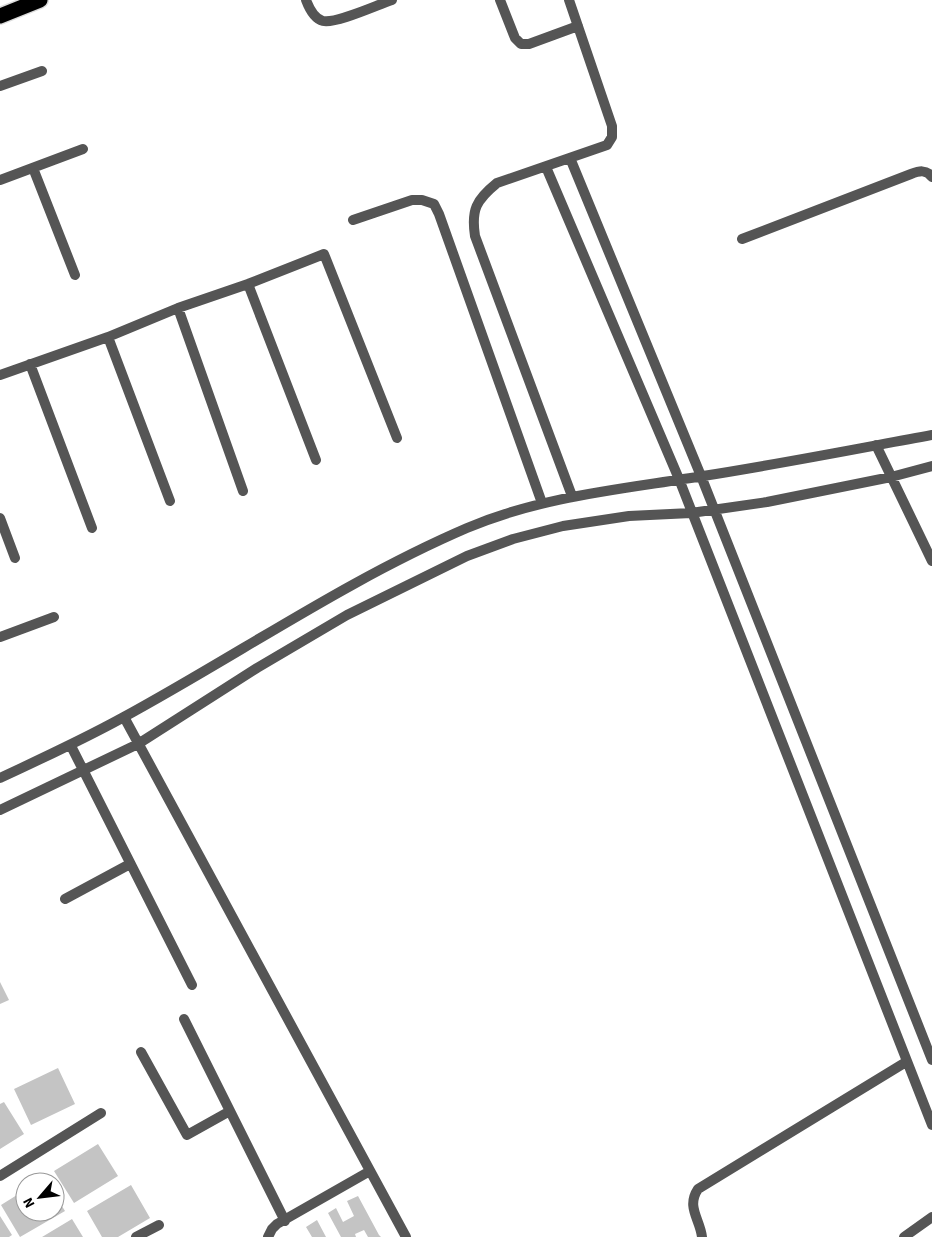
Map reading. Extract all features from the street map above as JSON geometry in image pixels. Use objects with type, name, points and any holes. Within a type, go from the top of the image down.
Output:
[{"type":"highway","points":[[0,16],[40,0]]},
{"type":"street","points":[[306,0],[314,15],[321,21],[332,22],[392,0]]},
{"type":"street","points":[[500,0],[515,38],[521,44],[528,44],[578,26]]},
{"type":"street","points":[[570,0],[612,126],[612,137],[607,145],[496,184],[483,194],[475,208],[472,222],[475,236],[572,496]]},
{"type":"street","points":[[0,86],[42,71]]},
{"type":"street","points":[[0,180],[83,149]]},
{"type":"street","points":[[570,158],[701,476],[932,1060]]},
{"type":"street","points":[[546,167],[678,479],[932,1125]]},
{"type":"street","points":[[33,168],[75,276]]},
{"type":"street","points":[[742,239],[910,174],[921,171],[929,173],[932,177]]},
{"type":"street","points":[[353,220],[412,200],[422,200],[434,204],[542,503]]},
{"type":"street","points":[[0,375],[108,337],[178,308],[248,284],[324,254],[397,438]]},
{"type":"street","points":[[248,284],[316,460]]},
{"type":"street","points":[[178,308],[243,491]]},
{"type":"street","points":[[108,337],[170,501]]},
{"type":"street","points":[[30,364],[92,528]]},
{"type":"street","points":[[0,778],[71,746],[346,588],[468,527],[542,503],[572,496],[701,476],[932,435]]},
{"type":"street","points":[[876,445],[932,561]]},
{"type":"street","points":[[0,810],[138,744],[257,668],[348,615],[467,556],[512,539],[563,526],[629,516],[714,510],[767,502],[891,477],[932,466]]},
{"type":"street","points":[[0,518],[15,558]]},
{"type":"street","points":[[0,637],[54,617]]},
{"type":"street","points":[[124,717],[406,1237]]},
{"type":"street","points":[[71,746],[192,984]]},
{"type":"street","points":[[65,899],[130,864]]},
{"type":"street","points":[[184,1019],[285,1220]]},
{"type":"street","points":[[141,1052],[186,1135],[230,1111]]},
{"type":"street","points":[[702,1237],[692,1203],[693,1196],[698,1189],[906,1062]]},
{"type":"street","points":[[0,1176],[101,1113]]},
{"type":"street","points":[[268,1237],[272,1229],[285,1220],[370,1171]]},
{"type":"street","points":[[904,1237],[932,1216]]},
{"type":"street","points":[[136,1237],[158,1224]]},
{"type":"building","points":[[0,982],[9,1000],[0,1004]]},
{"type":"building","points":[[58,1068],[75,1104],[31,1125],[14,1089]]},
{"type":"building","points":[[4,1102],[24,1134],[0,1149],[0,1104]]},
{"type":"building","points":[[98,1144],[118,1176],[74,1203],[65,1189],[65,1172],[54,1171]]},
{"type":"building","points":[[131,1185],[150,1218],[118,1237],[102,1237],[87,1211]]},
{"type":"building","points":[[15,1196],[15,1222],[46,1222],[20,1237],[1,1205]]},
{"type":"building","points":[[358,1196],[381,1237],[368,1237],[364,1230],[355,1234],[356,1237],[341,1237],[328,1213],[336,1208],[343,1222],[354,1216],[347,1201]]},
{"type":"building","points":[[0,1216],[12,1235],[9,1237],[0,1237]]},
{"type":"building","points":[[72,1219],[83,1237],[42,1237]]},
{"type":"building","points":[[317,1220],[326,1237],[312,1237],[306,1227]]}]
